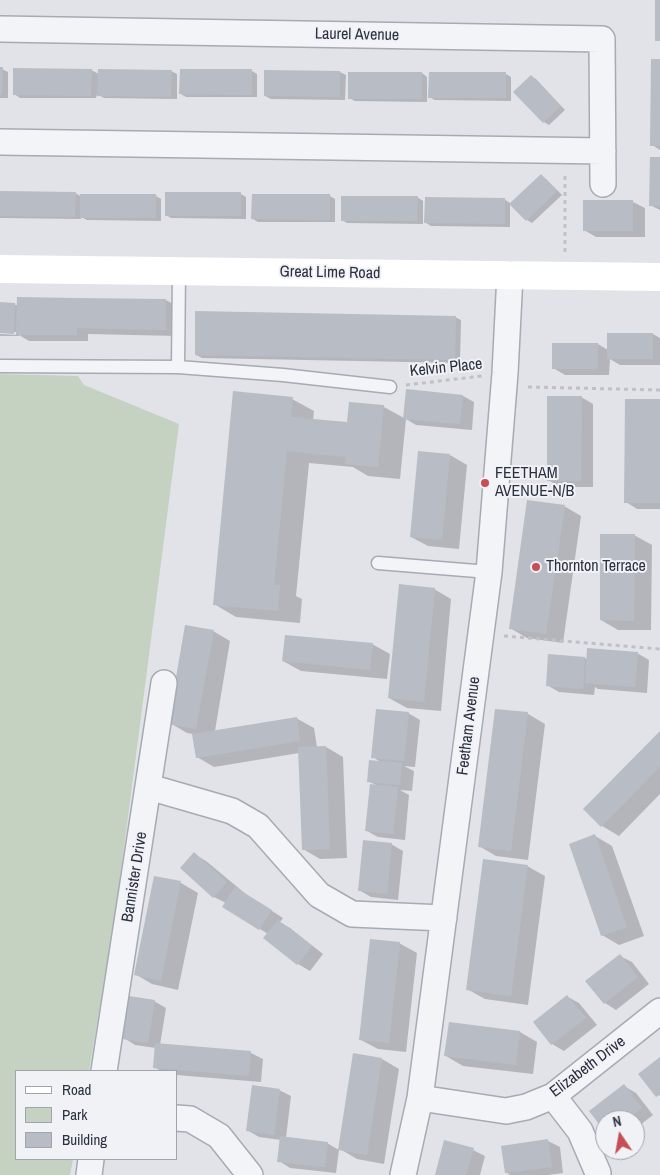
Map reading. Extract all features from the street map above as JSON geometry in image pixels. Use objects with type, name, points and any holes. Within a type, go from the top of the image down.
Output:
[{"type":"main road","name":"Great Lime Road","points":[[0,269],[660,276]]},
{"type":"street","name":"Laurel Avenue","points":[[0,29],[602,39],[603,184]]},
{"type":"street","points":[[0,142],[603,151]]},
{"type":"street","name":"Feetham Avenue","points":[[403,1175],[420,1098],[489,572],[510,275]]},
{"type":"street","name":"Bannister Drive","points":[[104,1070],[164,682]]},
{"type":"street","points":[[148,787],[232,811],[258,826],[319,895],[352,914],[444,918]]},
{"type":"street","name":"Elizabeth Drive","points":[[420,1098],[506,1111],[526,1107],[552,1096],[660,1011]]},
{"type":"street","points":[[552,1096],[580,1131],[598,1175]]},
{"type":"street","points":[[178,1118],[190,1119],[219,1136],[250,1175]]},
{"type":"street","points":[[89,1175],[91,1160]]},
{"type":"lane","points":[[178,367],[179,271]]},
{"type":"lane","points":[[0,366],[178,367],[390,386]]},
{"type":"lane","points":[[378,563],[489,572]]},
{"type":"path","points":[[564,276],[566,151]]},
{"type":"path","name":"Kelvin Place","points":[[390,386],[504,380],[660,390]]},
{"type":"path","points":[[481,634],[660,649]]},
{"type":"green space","points":[[0,374],[78,376],[84,385],[179,424],[115,917],[89,1070],[15,1070],[15,1160],[73,1160],[70,1175],[0,1175]]},
{"type":"building","points":[[655,0],[660,0],[660,41],[655,41]]},
{"type":"building","points":[[651,59],[660,59],[660,146],[650,146]]},
{"type":"building","points":[[0,67],[3,67],[2,95],[0,95]]},
{"type":"building","points":[[13,68],[92,69],[91,96],[13,95]]},
{"type":"building","points":[[98,69],[172,70],[171,97],[97,96]]},
{"type":"building","points":[[180,69],[252,69],[252,95],[179,94]]},
{"type":"building","points":[[264,70],[340,71],[340,97],[264,96]]},
{"type":"building","points":[[348,72],[422,72],[422,99],[348,99]]},
{"type":"building","points":[[429,72],[506,72],[506,98],[428,98]]},
{"type":"building","points":[[531,75],[561,106],[543,123],[513,92]]},
{"type":"building","points":[[650,157],[660,157],[660,206],[649,206]]},
{"type":"building","points":[[541,174],[557,191],[526,221],[509,204]]},
{"type":"building","points":[[0,191],[76,192],[75,217],[0,216]]},
{"type":"building","points":[[165,192],[241,192],[241,216],[165,216]]},
{"type":"building","points":[[80,194],[156,194],[156,218],[80,218]]},
{"type":"building","points":[[252,194],[330,194],[330,220],[251,219]]},
{"type":"building","points":[[341,196],[418,196],[417,221],[341,221]]},
{"type":"building","points":[[425,197],[505,198],[505,224],[424,223]]},
{"type":"building","points":[[583,200],[633,200],[633,231],[583,231]]},
{"type":"building","points":[[17,297],[166,299],[166,330],[77,328],[77,335],[16,335]]},
{"type":"building","points":[[0,302],[15,303],[14,334],[0,333]]},
{"type":"building","points":[[195,311],[456,316],[455,360],[195,355]]},
{"type":"building","points":[[607,333],[653,333],[653,359],[607,359]]},
{"type":"building","points":[[552,343],[598,343],[598,369],[552,369]]},
{"type":"building","points":[[406,389],[463,395],[460,424],[403,419]]},
{"type":"building","points":[[233,391],[293,397],[291,417],[347,422],[349,402],[384,405],[378,467],[345,464],[346,457],[287,451],[274,585],[280,585],[278,611],[213,605]]},
{"type":"building","points":[[547,396],[582,396],[581,481],[547,481]]},
{"type":"building","points":[[625,399],[660,399],[660,503],[624,503]]},
{"type":"building","points":[[418,451],[450,454],[442,540],[410,537]]},
{"type":"building","name":"Thornton Terrace","points":[[527,500],[565,505],[546,634],[509,629]]},
{"type":"building","points":[[600,534],[635,534],[634,621],[600,620]]},
{"type":"building","points":[[399,584],[435,588],[424,702],[388,698]]},
{"type":"building","points":[[185,625],[214,630],[196,729],[168,724]]},
{"type":"building","points":[[285,635],[373,643],[370,670],[282,661]]},
{"type":"building","points":[[587,648],[638,652],[635,687],[585,683]]},
{"type":"building","points":[[548,654],[585,657],[583,689],[546,686]]},
{"type":"building","points":[[376,709],[409,712],[404,761],[371,758]]},
{"type":"building","points":[[495,709],[528,712],[511,851],[478,847]]},
{"type":"building","points":[[297,717],[300,741],[196,758],[192,734]]},
{"type":"building","points":[[660,731],[660,767],[601,827],[583,809]]},
{"type":"building","points":[[326,746],[330,849],[302,850],[298,747]]},
{"type":"building","points":[[369,760],[402,763],[400,785],[367,782]]},
{"type":"building","points":[[370,784],[398,787],[393,834],[365,831]]},
{"type":"building","points":[[595,834],[627,927],[601,936],[569,844]]},
{"type":"building","points":[[363,840],[392,843],[387,894],[358,891]]},
{"type":"building","points":[[194,852],[227,882],[213,898],[180,868]]},
{"type":"building","points":[[483,859],[528,865],[511,996],[466,990]]},
{"type":"building","points":[[154,876],[181,881],[161,981],[134,975]]},
{"type":"building","points":[[235,887],[272,910],[259,930],[222,907]]},
{"type":"building","points":[[278,920],[312,946],[297,965],[263,938]]},
{"type":"building","points":[[370,939],[400,942],[389,1043],[359,1040]]},
{"type":"building","points":[[620,954],[638,977],[604,1004],[585,981]]},
{"type":"building","points":[[567,995],[586,1018],[551,1045],[533,1022]]},
{"type":"building","points":[[129,996],[155,1000],[148,1043],[122,1039]]},
{"type":"building","points":[[449,1022],[520,1031],[516,1065],[444,1056]]},
{"type":"building","points":[[155,1043],[251,1051],[249,1076],[153,1068]]},
{"type":"building","points":[[353,1053],[382,1058],[367,1155],[338,1150]]},
{"type":"building","points":[[660,1057],[660,1095],[656,1097],[638,1074]]},
{"type":"building","points":[[624,1084],[642,1108],[639,1110],[595,1110],[595,1119],[589,1111]]},
{"type":"building","points":[[252,1085],[280,1089],[274,1135],[246,1131]]},
{"type":"building","points":[[280,1136],[328,1142],[325,1167],[277,1162]]},
{"type":"building","points":[[548,1139],[552,1167],[505,1173],[501,1146]]},
{"type":"building","points":[[444,1140],[474,1148],[466,1175],[435,1175]]},
{"type":"place","name":"FEETHAM AVENUE-N/B","points":[[485,483]]},
{"type":"place","name":"Thornton Terrace","points":[[536,567]]}]
